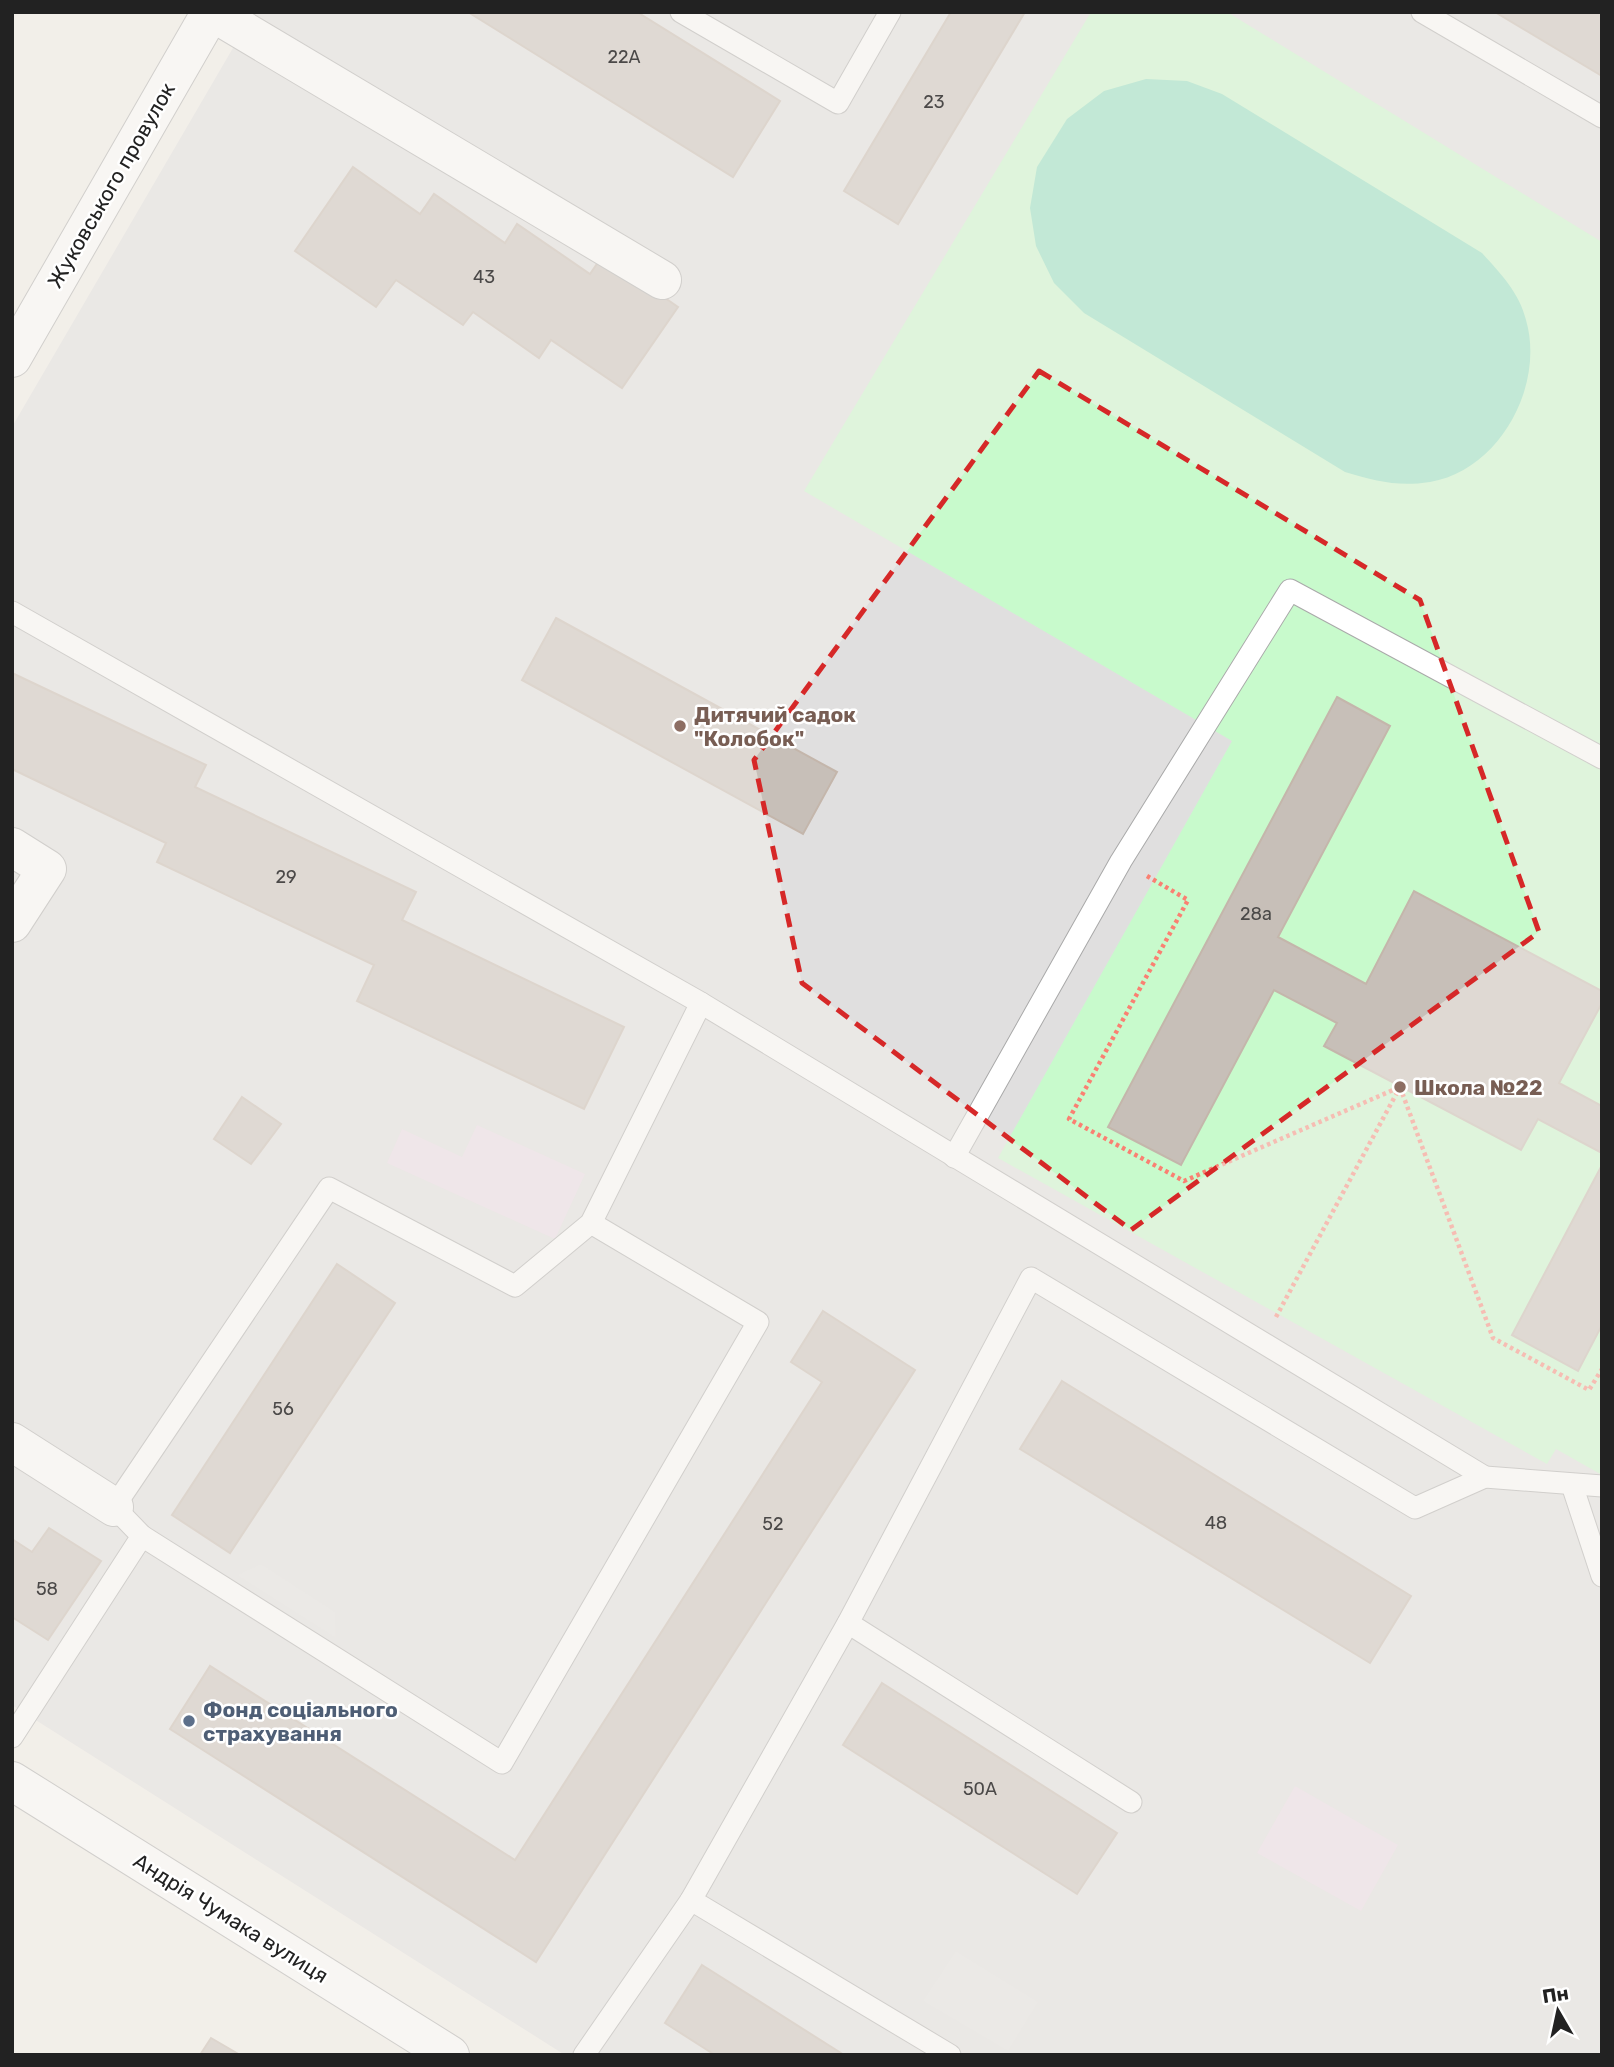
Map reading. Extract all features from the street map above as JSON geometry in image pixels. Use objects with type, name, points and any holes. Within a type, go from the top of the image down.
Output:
[{"type":"street","points":[[212,12],[662,280]]},
{"type":"street","name":"Жуковського провулок","points":[[12,358],[212,12]]},
{"type":"street","points":[[12,847],[47,869],[12,923]]},
{"type":"street","points":[[12,1442],[114,1507]]},
{"type":"street","name":"Андрія Чумака вулиця","points":[[12,1781],[450,2055]]},
{"type":"lane","points":[[681,12],[838,103],[890,12]]},
{"type":"lane","points":[[1422,12],[1602,117]]},
{"type":"lane","points":[[954,1157],[1121,861],[1290,590],[1602,758]]},
{"type":"lane","points":[[12,612],[701,1003],[1485,1477],[1602,1486]]},
{"type":"lane","points":[[591,1223],[758,1322],[502,1763],[142,1536],[114,1507],[329,1188],[515,1286],[591,1223],[701,1003]]},
{"type":"lane","points":[[584,2055],[691,1900],[848,1623],[1031,1278],[1415,1508],[1485,1477]]},
{"type":"lane","points":[[1572,1485],[1602,1576]]},
{"type":"lane","points":[[12,1737],[142,1536]]},
{"type":"lane","points":[[848,1623],[1131,1802]]},
{"type":"lane","points":[[691,1900],[950,2055]]},
{"type":"path","points":[[1121,861],[1188,900],[1069,1119],[1184,1181],[1400,1087]]},
{"type":"path","points":[[1262,1342],[1400,1087]]},
{"type":"path","points":[[1400,1087],[1493,1338],[1589,1390],[1602,1369]]},
{"type":"highlighted area","points":[[1039,371],[1420,600],[1539,932],[1131,1230],[802,983],[754,760]]},
{"type":"shaded area","points":[[254,12],[1602,12],[1602,2055],[565,2055],[12,1705],[12,427]]},
{"type":"shaded area","points":[[477,1125],[585,1174],[555,1239],[387,1163],[402,1129],[462,1157]]},
{"type":"shaded area","points":[[261,1564],[335,1612],[336,1638],[237,1575]]},
{"type":"shaded area","points":[[1295,1786],[1398,1845],[1361,1911],[1257,1853]]},
{"type":"shaded area","points":[[956,1951],[1038,2002],[1008,2051],[923,2001]]},
{"type":"green space","points":[[1091,12],[1227,12],[1602,242],[1602,1475],[1556,1449],[1547,1464],[998,1158],[1232,741],[804,491]]},
{"type":"green space","points":[[1146,79],[1187,81],[1222,94],[1482,253],[1495,268],[1514,292],[1523,310],[1530,345],[1529,371],[1522,397],[1511,421],[1496,443],[1477,461],[1455,474],[1430,482],[1407,484],[1345,472],[1084,313],[1054,283],[1036,246],[1030,208],[1037,167],[1067,119],[1104,91]]},
{"type":"building","points":[[468,12],[637,12],[780,101],[733,177]]},
{"type":"building","points":[[951,12],[1025,12],[898,224],[844,191]]},
{"type":"building","points":[[1495,12],[1602,12],[1602,76]]},
{"type":"building","points":[[353,167],[420,214],[434,194],[505,243],[517,224],[590,274],[603,255],[678,307],[622,388],[551,340],[539,358],[473,312],[463,325],[396,280],[376,307],[295,251]]},
{"type":"building","name":"Дитячий садок \"Колобок\"","points":[[556,618],[837,772],[803,834],[522,680]]},
{"type":"building","points":[[12,673],[206,765],[195,787],[416,892],[402,920],[624,1027],[584,1109],[357,1001],[374,965],[157,862],[166,843],[12,769]]},
{"type":"building","points":[[1337,697],[1390,726],[1278,937],[1366,984],[1414,891],[1602,991],[1602,1003],[1559,1083],[1602,1106],[1602,1153],[1538,1119],[1521,1150],[1324,1046],[1337,1023],[1274,990],[1181,1165],[1108,1127]]},
{"type":"building","points":[[242,1097],[281,1124],[251,1164],[214,1139]]},
{"type":"building","points":[[1602,1165],[1602,1325],[1578,1371],[1512,1335]]},
{"type":"building","points":[[337,1264],[395,1303],[230,1553],[172,1515]]},
{"type":"building","points":[[823,1311],[915,1370],[536,1962],[170,1729],[210,1666],[515,1860],[822,1382],[791,1362]]},
{"type":"building","points":[[1062,1381],[1411,1596],[1370,1663],[1020,1449]]},
{"type":"building","points":[[49,1528],[101,1561],[48,1640],[12,1617],[12,1539],[32,1552]]},
{"type":"building","points":[[882,1683],[1117,1833],[1077,1894],[843,1745]]},
{"type":"building","points":[[702,1965],[844,2055],[715,2055],[665,2023]]},
{"type":"building","points":[[211,2038],[240,2055],[200,2055]]},
{"type":"place","name":"Дитячий садок \"Колобок\"","points":[[680,726]]},
{"type":"place","name":"Школа №22","points":[[1400,1087]]},
{"type":"place","name":"Фонд соціального страхування","points":[[189,1721]]}]
